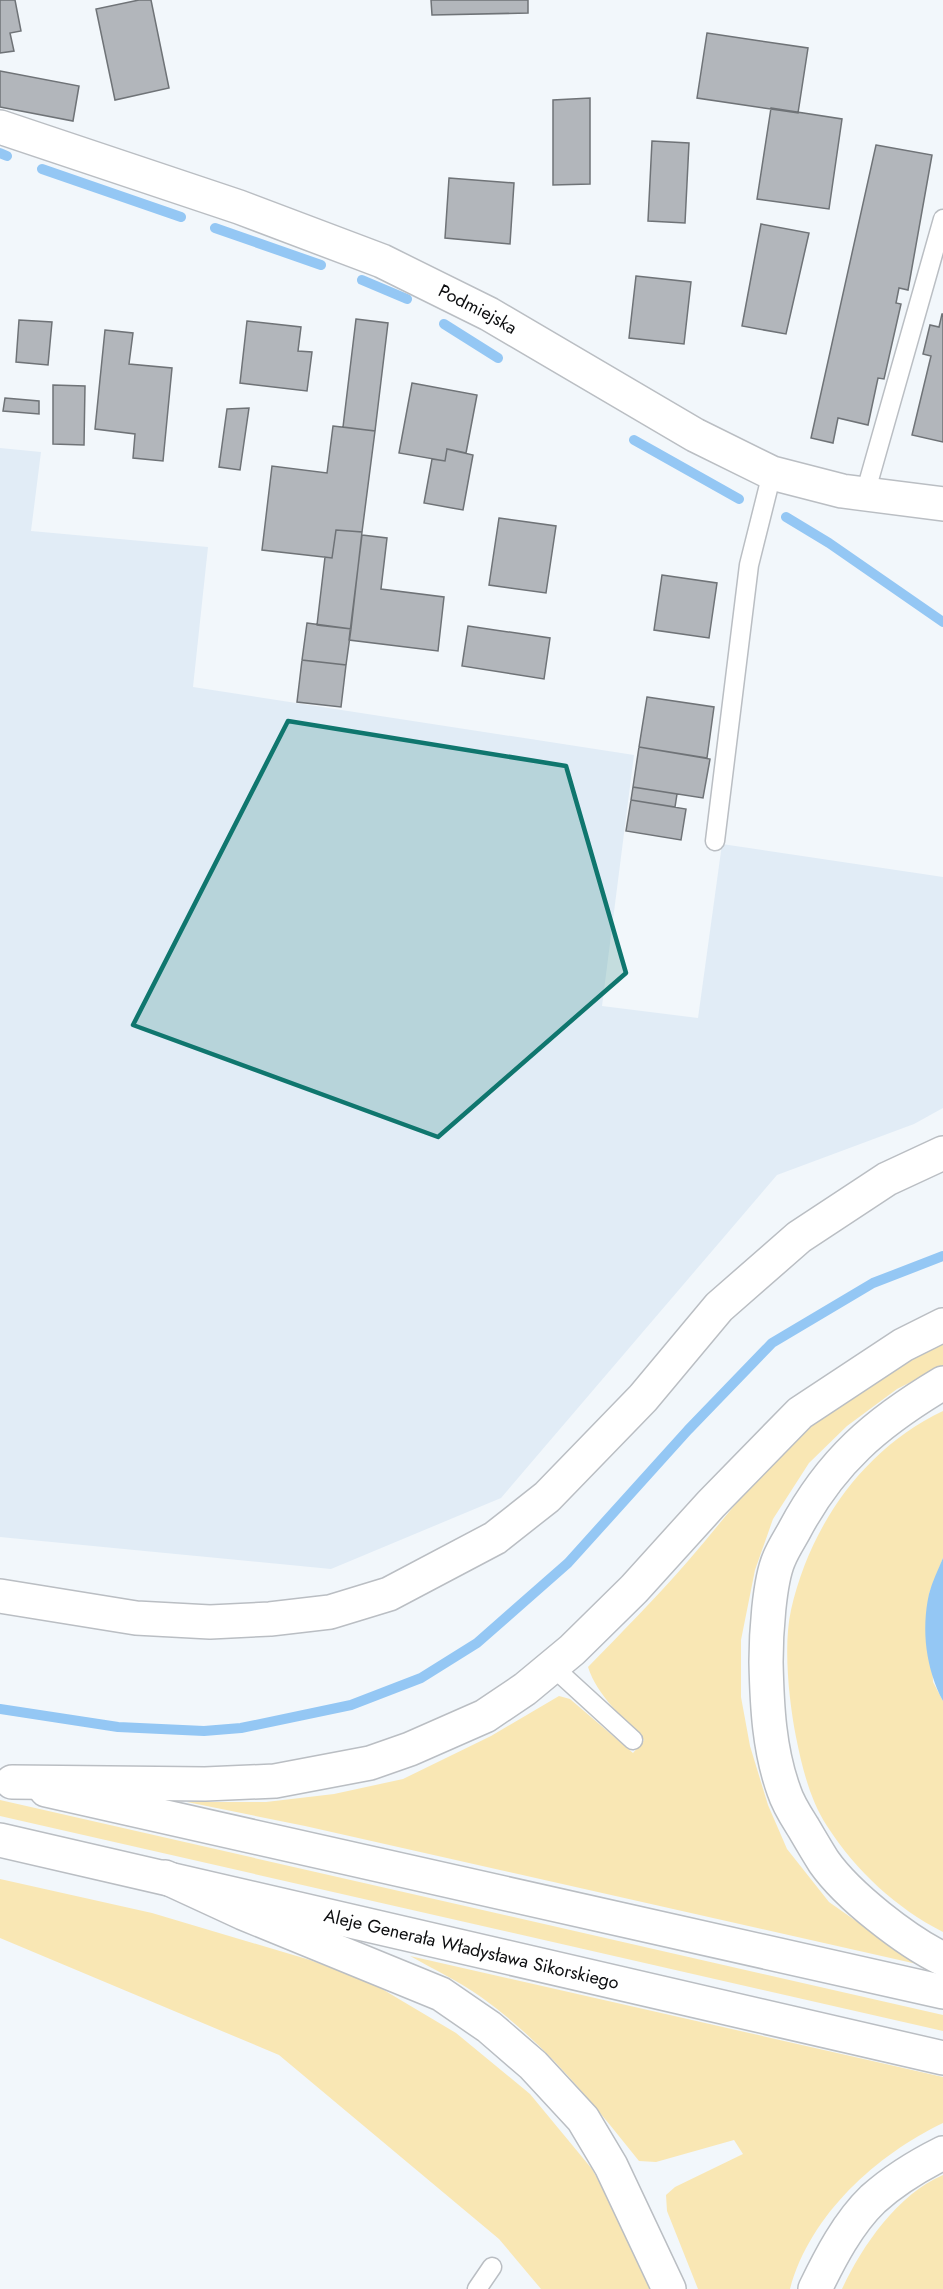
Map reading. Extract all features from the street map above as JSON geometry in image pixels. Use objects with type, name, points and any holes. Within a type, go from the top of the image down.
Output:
[{"type":"main road","name":"Podmiejska","points":[[0,128],[239,207],[382,261],[489,314],[694,435],[771,472],[842,491],[943,504]]},
{"type":"main road","points":[[0,1596],[136,1618],[210,1622],[270,1619],[330,1612],[389,1594],[495,1538],[547,1497],[643,1398],[719,1307],[799,1237],[887,1179],[943,1153]]},
{"type":"main road","points":[[6,1780],[205,1784],[276,1781],[370,1763],[485,1716],[525,1689],[552,1666],[634,1589],[711,1504],[800,1413],[903,1345],[943,1324]]},
{"type":"main road","points":[[943,1383],[914,1400],[880,1425],[850,1451],[825,1479],[778,1560],[770,1605],[766,1662],[767,1707],[775,1762],[784,1794],[825,1864],[863,1903],[895,1929],[943,1959]]},
{"type":"main road","points":[[6,1780],[943,1992]]},
{"type":"main road","name":"Aleje Generała Władysława Sikorskiego","points":[[0,1840],[943,2058]]},
{"type":"main road","points":[[165,1877],[243,1913],[441,1994],[489,2027],[533,2066],[583,2119],[596,2138],[669,2289]]},
{"type":"main road","points":[[815,2289],[849,2228],[873,2199],[922,2164],[943,2153]]},
{"type":"lane","points":[[865,494],[935,273],[943,219]]},
{"type":"lane","points":[[715,841],[749,565],[771,472]]},
{"type":"lane","points":[[552,1666],[633,1740]]},
{"type":"lane","points":[[477,2289],[492,2267]]},
{"type":"highlighted area","points":[[288,721],[566,766],[626,973],[438,1137],[133,1025]]},
{"type":"shaded area","points":[[0,448],[41,452],[31,531],[208,547],[193,687],[634,755],[602,1006],[698,1018],[722,844],[943,877],[943,1108],[914,1124],[777,1175],[501,1498],[331,1569],[0,1537]]},
{"type":"shaded area","points":[[943,1340],[943,1366],[897,1389],[847,1426],[809,1463],[773,1519],[755,1570],[741,1640],[741,1697],[750,1746],[768,1805],[787,1849],[829,1902],[917,1964],[305,1826],[187,1802],[266,1802],[334,1794],[403,1779],[491,1736],[559,1696],[570,1699],[633,1753],[644,1740],[604,1697],[588,1667],[664,1588],[763,1472],[795,1439],[844,1401]]},
{"type":"shaded area","points":[[943,1411],[943,1558],[929,1594],[933,1682],[943,1701],[943,1932],[909,1912],[878,1887],[838,1842],[821,1816],[807,1783],[798,1748],[791,1707],[787,1640],[791,1610],[800,1579],[826,1520],[844,1493],[888,1446],[914,1427]]},
{"type":"shaded area","points":[[0,1800],[943,2015],[943,2031],[0,1816]]},
{"type":"shaded area","points":[[0,1879],[152,1913],[310,1960],[372,1983],[456,2033],[530,2094],[592,2169],[626,2230],[653,2289],[541,2289],[499,2239],[279,2055],[0,1938]]},
{"type":"shaded area","points":[[410,1956],[943,2077],[943,2123],[894,2152],[849,2190],[813,2236],[790,2289],[698,2289],[667,2211],[666,2195],[675,2187],[743,2154],[734,2140],[656,2162],[639,2161],[566,2073],[526,2033],[473,1991]]},
{"type":"shaded area","points":[[943,2175],[943,2289],[842,2289],[860,2256],[883,2223],[911,2195]]},
{"type":"water","points":[[943,1558],[943,1701],[929,1663],[925,1621],[933,1580]]},
{"type":"building","points":[[0,0],[15,0],[21,31],[10,33],[14,51],[0,53]]},
{"type":"building","points":[[139,0],[151,0],[169,88],[115,100],[96,9]]},
{"type":"building","points":[[431,0],[528,0],[528,13],[432,15]]},
{"type":"building","points":[[707,33],[808,48],[798,113],[697,98]]},
{"type":"building","points":[[0,71],[79,86],[73,121],[0,107]]},
{"type":"building","points":[[590,98],[590,184],[553,185],[553,100]]},
{"type":"building","points":[[771,108],[842,119],[829,209],[757,199]]},
{"type":"building","points":[[652,141],[689,143],[685,223],[648,221]]},
{"type":"building","points":[[876,145],[932,155],[908,290],[899,288],[896,303],[901,304],[884,379],[878,378],[868,425],[838,418],[833,443],[811,438]]},
{"type":"building","points":[[449,178],[514,183],[510,244],[445,238]]},
{"type":"building","points":[[761,224],[809,233],[786,334],[742,326]]},
{"type":"building","points":[[636,276],[691,282],[684,344],[629,338]]},
{"type":"building","points":[[942,314],[943,442],[912,435],[931,356],[923,354],[930,325],[939,327]]},
{"type":"building","points":[[356,319],[388,323],[375,431],[343,427]]},
{"type":"building","points":[[19,320],[52,322],[48,365],[16,362]]},
{"type":"building","points":[[247,321],[301,327],[298,351],[312,352],[307,391],[240,383]]},
{"type":"building","points":[[105,330],[133,333],[129,364],[172,368],[163,461],[133,458],[135,434],[95,429]]},
{"type":"building","points":[[412,383],[477,395],[466,453],[447,449],[445,461],[399,453]]},
{"type":"building","points":[[53,385],[85,386],[84,445],[53,444]]},
{"type":"building","points":[[5,398],[39,401],[39,414],[3,411]]},
{"type":"building","points":[[249,408],[240,470],[219,467],[227,409]]},
{"type":"building","points":[[333,426],[375,431],[362,532],[336,530],[332,558],[262,550],[272,466],[327,473]]},
{"type":"building","points":[[447,449],[473,455],[463,510],[424,503],[432,459],[445,461]]},
{"type":"building","points":[[499,518],[556,526],[546,593],[489,585]]},
{"type":"building","points":[[336,530],[362,532],[351,629],[317,625],[325,557],[332,558]]},
{"type":"building","points":[[362,535],[387,538],[381,589],[444,597],[438,651],[349,640]]},
{"type":"building","points":[[662,575],[717,583],[709,638],[654,630]]},
{"type":"building","points":[[307,623],[351,629],[346,665],[302,660]]},
{"type":"building","points":[[468,626],[550,638],[544,679],[462,666]]},
{"type":"building","points":[[302,660],[346,665],[341,707],[297,702]]},
{"type":"building","points":[[647,697],[714,707],[707,758],[639,747]]},
{"type":"building","points":[[639,747],[710,759],[703,798],[633,787]]},
{"type":"building","points":[[633,787],[677,794],[675,807],[631,800]]},
{"type":"building","points":[[631,800],[686,809],[681,840],[626,831]]},
{"type":"waterway","points":[[0,153],[7,156]]},
{"type":"waterway","points":[[42,169],[181,217]]},
{"type":"waterway","points":[[215,228],[321,265]]},
{"type":"waterway","points":[[362,280],[407,299]]},
{"type":"waterway","points":[[444,324],[498,358]]},
{"type":"waterway","points":[[634,440],[739,499]]},
{"type":"waterway","points":[[786,517],[829,543],[943,622]]},
{"type":"waterway","points":[[0,1709],[118,1727],[204,1731],[241,1728],[351,1705],[421,1678],[477,1643],[568,1563],[688,1430],[772,1343],[873,1283],[943,1256]]}]
